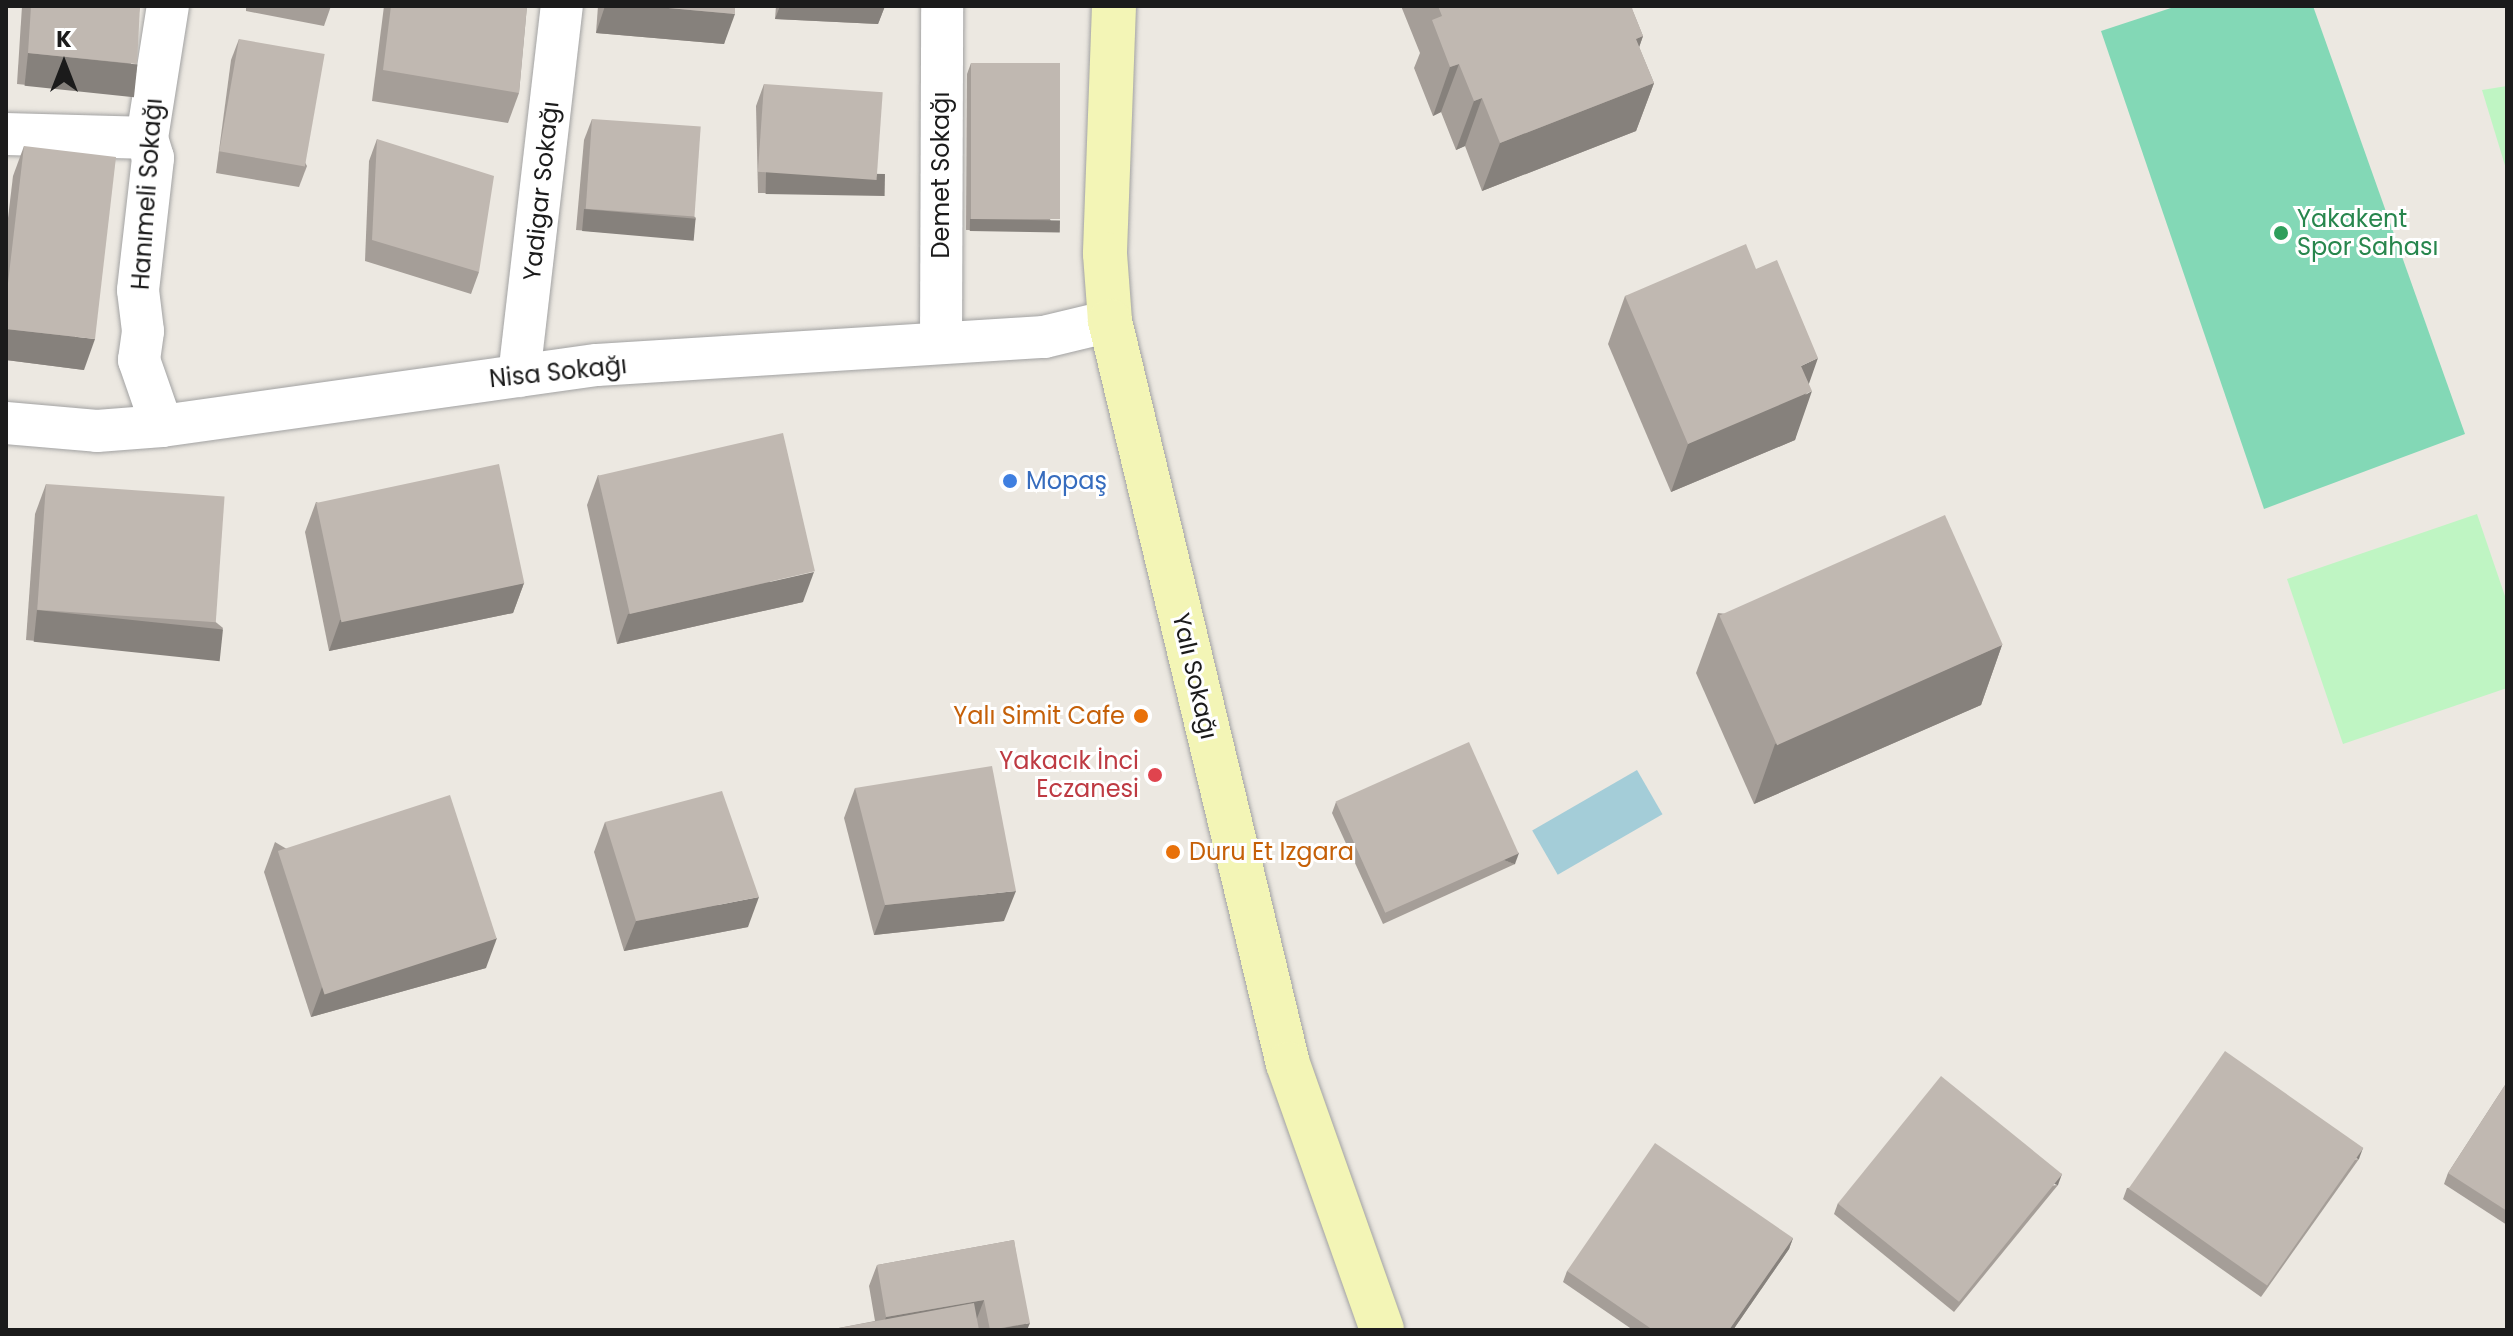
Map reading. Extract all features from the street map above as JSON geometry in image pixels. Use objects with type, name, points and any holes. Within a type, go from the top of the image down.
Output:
[{"type":"street","name":"Hanımeli Sokağı","points":[[162,426],[139,360],[143,331],[138,290],[153,158],[147,138],[168,6]]},
{"type":"street","name":"Yadigar Sokağı","points":[[519,376],[562,6]]},
{"type":"street","name":"Demet Sokağı","points":[[941,343],[942,6]]},
{"type":"street","name":"Yalı Sokağı","points":[[1114,6],[1105,254],[1110,321],[1288,1064],[1382,1330]]},
{"type":"street","points":[[6,134],[147,138]]},
{"type":"street","name":"Nisa Sokağı","points":[[6,423],[97,431],[162,426],[597,365],[1044,337],[1110,321]]},
{"type":"green space","name":"Yakakent Spor Sahası","points":[[2177,6],[2313,6],[2465,434],[2264,509],[2101,31]]},
{"type":"green space","points":[[2507,86],[2507,172],[2482,90]]},
{"type":"green space","points":[[2477,514],[2507,602],[2507,688],[2343,744],[2287,579]]},
{"type":"water","points":[[1637,770],[1662,814],[1558,875],[1532,830]]},
{"type":"building","points":[[31,6],[140,6],[137,64],[28,53]]},
{"type":"building","points":[[391,6],[527,6],[519,93],[383,70]]},
{"type":"building","points":[[646,6],[735,6],[735,14]]},
{"type":"building","points":[[1438,6],[1631,6],[1643,36],[1636,39],[1654,83],[1500,143],[1482,98],[1474,101],[1459,64],[1450,67],[1432,20],[1442,16]]},
{"type":"building","points":[[239,39],[325,54],[305,166],[219,151]]},
{"type":"building","points":[[971,63],[1060,63],[1060,219],[971,219]]},
{"type":"building","points":[[764,84],[883,92],[877,180],[758,172]]},
{"type":"building","points":[[592,119],[701,127],[694,216],[586,209]]},
{"type":"building","points":[[377,139],[494,176],[479,272],[372,240]]},
{"type":"building","points":[[24,146],[116,157],[95,339],[6,329],[6,300]]},
{"type":"building","points":[[1746,244],[1756,269],[1777,260],[1818,358],[1801,366],[1812,391],[1688,444],[1625,296]]},
{"type":"building","points":[[783,433],[815,571],[630,614],[598,476]]},
{"type":"building","points":[[499,464],[524,583],[341,622],[316,503]]},
{"type":"building","points":[[46,484],[225,496],[216,622],[37,610]]},
{"type":"building","points":[[1945,515],[2003,645],[1777,745],[1719,615]]},
{"type":"building","points":[[1469,742],[1519,853],[1385,913],[1336,801]]},
{"type":"building","points":[[992,766],[1016,891],[885,905],[855,788]]},
{"type":"building","points":[[722,791],[759,897],[636,921],[605,822]]},
{"type":"building","points":[[450,795],[497,939],[325,995],[278,851]]},
{"type":"building","points":[[2225,1051],[2363,1148],[2267,1286],[2129,1189]]},
{"type":"building","points":[[1941,1076],[2062,1174],[1959,1302],[1838,1203]]},
{"type":"building","points":[[2507,1082],[2507,1211],[2448,1173]]},
{"type":"building","points":[[1655,1143],[1793,1238],[1729,1330],[1653,1330],[1567,1271]]},
{"type":"building","points":[[1014,1240],[1030,1323],[990,1330],[984,1300],[886,1317],[877,1265]]},
{"type":"building","points":[[974,1303],[979,1330],[828,1330]]},
{"type":"place","name":"Yakakent Spor Sahası","points":[[2281,233]]},
{"type":"place","name":"Mopaş","points":[[1010,481]]},
{"type":"place","name":"Yalı Simit Cafe","points":[[1141,716]]},
{"type":"place","name":"Yakacık İnci Eczanesi","points":[[1155,775]]},
{"type":"place","name":"Duru Et Izgara","points":[[1173,852]]}]
